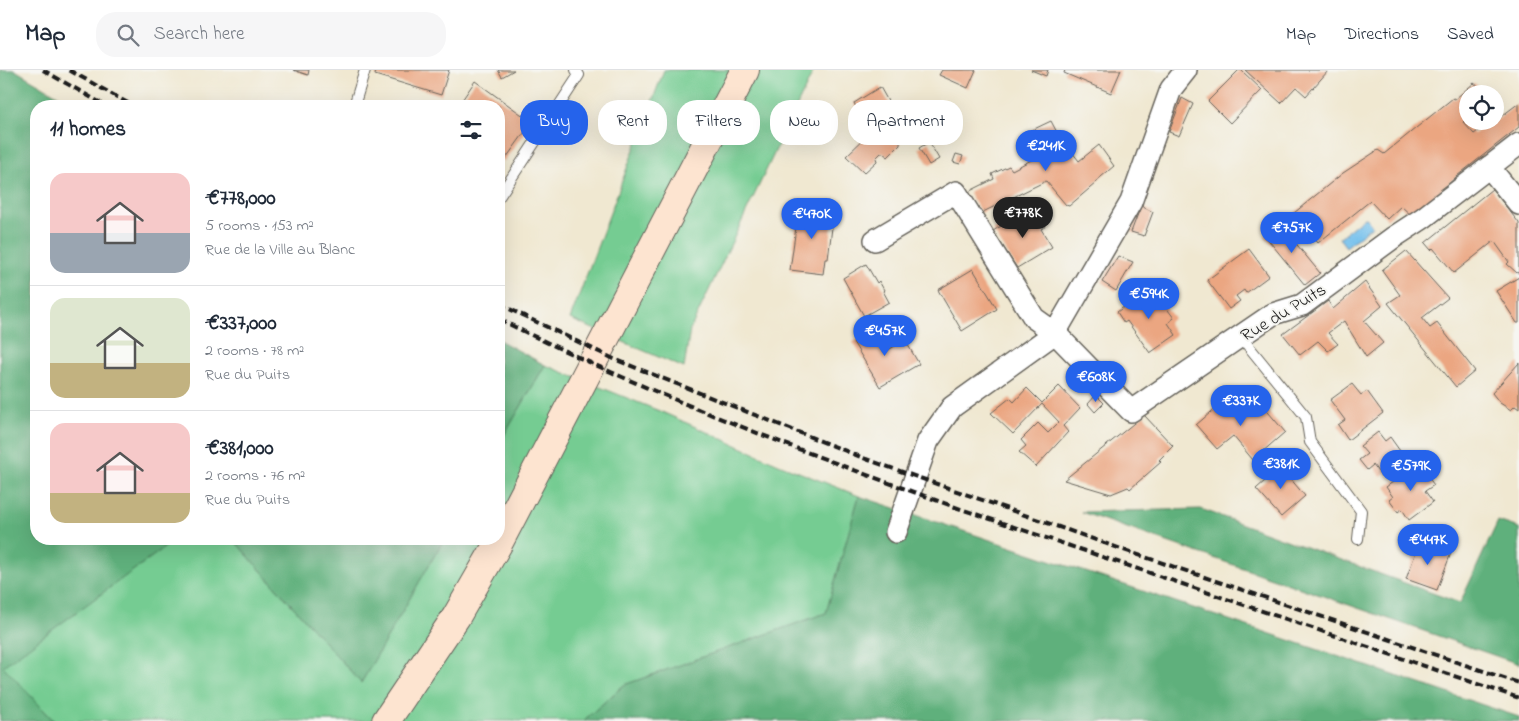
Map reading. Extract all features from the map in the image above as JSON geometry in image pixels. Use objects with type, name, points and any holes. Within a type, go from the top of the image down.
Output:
[{"type":"main road","points":[[505,531],[745,70]]},
{"type":"main road","points":[[386,721],[456,617],[497,545]]},
{"type":"street","points":[[896,532],[928,441],[952,407],[1055,333],[1131,202],[1176,74]]},
{"type":"street","name":"Rue du Puits","points":[[1055,333],[1131,411],[1273,314],[1302,305],[1394,237],[1423,218],[1519,144]]},
{"type":"street","points":[[1489,168],[1519,204]]},
{"type":"street","points":[[875,240],[956,192],[1034,318],[1055,333]]},
{"type":"lane","points":[[356,100],[365,70]]},
{"type":"lane","points":[[505,188],[579,75],[576,70]]},
{"type":"lane","points":[[1241,337],[1306,417],[1310,442],[1361,511],[1358,539]]},
{"type":"green space","points":[[0,70],[15,70],[66,100],[30,100],[30,545],[168,545],[3,666],[54,721],[0,721]]},
{"type":"green space","points":[[664,70],[814,70],[800,100],[770,100],[770,145],[778,145],[690,330],[684,368],[570,319],[636,145],[667,145],[667,100],[653,100]]},
{"type":"green space","points":[[505,343],[545,365],[505,434]]},
{"type":"green space","points":[[545,365],[662,412],[781,465],[859,496],[826,613],[624,685],[583,721],[54,721],[2,666],[168,545],[238,545],[361,683],[441,545],[505,545],[505,434]]},
{"type":"green space","points":[[859,496],[1519,717],[1519,721],[583,721],[624,685],[826,613]]},
{"type":"green space","points":[[1201,509],[1460,603],[1498,521],[1519,528],[1519,664],[1081,512]]},
{"type":"green space","points":[[238,545],[441,545],[361,683]]},
{"type":"water","points":[[1365,217],[1372,226],[1346,247],[1339,238]]},
{"type":"building","points":[[293,70],[309,70],[308,75]]},
{"type":"building","points":[[376,70],[449,70],[441,95],[375,75]]},
{"type":"building","points":[[498,70],[514,70],[502,77]]},
{"type":"building","points":[[942,70],[976,70],[968,88],[939,75]]},
{"type":"building","points":[[1031,70],[1048,70],[1046,76]]},
{"type":"building","points":[[1065,70],[1121,70],[1111,93],[1064,73]]},
{"type":"building","points":[[1239,70],[1262,90],[1230,123],[1208,101]]},
{"type":"building","points":[[1245,70],[1328,71],[1306,96],[1296,87],[1281,103]]},
{"type":"building","points":[[475,81],[501,100],[462,100]]},
{"type":"building","points":[[880,87],[887,100],[859,100]]},
{"type":"building","points":[[1459,96],[1459,130],[1470,130],[1474,134],[1480,130],[1504,130],[1504,114],[1519,103],[1519,127],[1457,176],[1413,217],[1401,206],[1387,219],[1370,201],[1318,243],[1294,213],[1343,173],[1378,150],[1384,154],[1453,98],[1455,99]]},
{"type":"building","points":[[1182,98],[1193,104],[1179,136],[1169,132]]},
{"type":"building","points":[[505,103],[520,113],[520,139],[505,160]]},
{"type":"building","points":[[1051,121],[1063,144],[1065,143],[1079,161],[1099,145],[1114,166],[1069,206],[1066,205],[1046,181],[981,213],[969,193],[970,191],[994,179],[992,174],[1009,166],[1012,170],[1041,155],[1030,131]]},
{"type":"building","points":[[857,145],[900,145],[888,157],[881,153],[876,158],[877,161],[864,173],[846,156]]},
{"type":"building","points":[[924,145],[931,145],[939,159],[929,165],[919,148]]},
{"type":"building","points":[[956,154],[963,156],[960,164],[953,162]]},
{"type":"building","points":[[1492,189],[1519,223],[1519,272],[1517,273],[1507,264],[1509,262],[1494,241],[1454,273],[1433,248],[1431,250],[1425,243]]},
{"type":"building","points":[[799,206],[834,212],[828,259],[825,259],[823,274],[790,270]]},
{"type":"building","points":[[1141,206],[1153,212],[1144,236],[1131,232]]},
{"type":"building","points":[[1025,212],[1032,221],[1040,216],[1046,226],[1041,229],[1052,247],[1017,268],[993,231],[1001,226],[1001,224]]},
{"type":"building","points":[[1280,224],[1320,273],[1305,285],[1265,236]]},
{"type":"building","points":[[1249,249],[1269,276],[1246,293],[1244,290],[1236,296],[1240,301],[1229,309],[1207,280]]},
{"type":"building","points":[[1406,251],[1448,298],[1422,318],[1430,328],[1437,323],[1475,371],[1456,387],[1388,303],[1400,295],[1382,270]]},
{"type":"building","points":[[1118,256],[1133,262],[1116,291],[1102,282]]},
{"type":"building","points":[[866,264],[877,283],[879,281],[889,302],[864,316],[843,278]]},
{"type":"building","points":[[973,269],[997,309],[962,331],[938,290]]},
{"type":"building","points":[[1519,277],[1519,323],[1517,323],[1496,291]]},
{"type":"building","points":[[1365,282],[1382,306],[1364,321],[1383,343],[1366,357],[1344,321],[1328,333],[1338,344],[1328,351],[1318,341],[1300,355],[1283,334],[1328,301],[1333,309]]},
{"type":"building","points":[[1148,289],[1156,300],[1159,298],[1174,318],[1168,323],[1176,335],[1150,353],[1127,321],[1124,323],[1117,312]]},
{"type":"building","points":[[879,328],[885,339],[882,340],[888,350],[905,340],[919,364],[880,387],[853,342]]},
{"type":"building","points":[[1519,363],[1519,409],[1515,406],[1511,410],[1500,403],[1492,393]]},
{"type":"building","points":[[1352,384],[1361,395],[1367,391],[1383,413],[1348,440],[1338,425],[1345,420],[1330,400]]},
{"type":"building","points":[[1059,386],[1080,408],[1063,426],[1068,432],[1036,467],[1019,452],[1026,446],[1021,440],[1038,423],[1048,433],[1059,422],[1042,404],[1013,434],[991,413],[1010,398],[1014,402],[1027,388],[1042,403]]},
{"type":"building","points":[[1232,394],[1251,416],[1263,406],[1285,432],[1253,460],[1233,436],[1217,449],[1196,425]]},
{"type":"building","points":[[1096,395],[1104,403],[1095,412],[1088,404]]},
{"type":"building","points":[[1144,415],[1173,446],[1159,460],[1161,462],[1130,489],[1128,487],[1111,494],[1064,480]]},
{"type":"building","points":[[1378,432],[1385,441],[1390,437],[1405,458],[1381,476],[1373,465],[1367,470],[1359,460],[1367,454],[1360,446]]},
{"type":"building","points":[[1286,462],[1295,472],[1289,477],[1305,496],[1281,517],[1256,489]]},
{"type":"building","points":[[1418,464],[1434,485],[1425,491],[1433,502],[1409,520],[1402,509],[1398,512],[1389,500],[1393,497],[1386,487]]},
{"type":"building","points":[[1420,541],[1451,553],[1437,590],[1406,579]]},
{"type":"railway","points":[[43,70],[96,100]]},
{"type":"railway","points":[[69,70],[122,100]]},
{"type":"railway","points":[[505,307],[614,359],[866,459],[1124,550],[1519,683]]},
{"type":"railway","points":[[505,322],[610,372],[724,420],[839,464],[955,507],[1519,698]]}]
